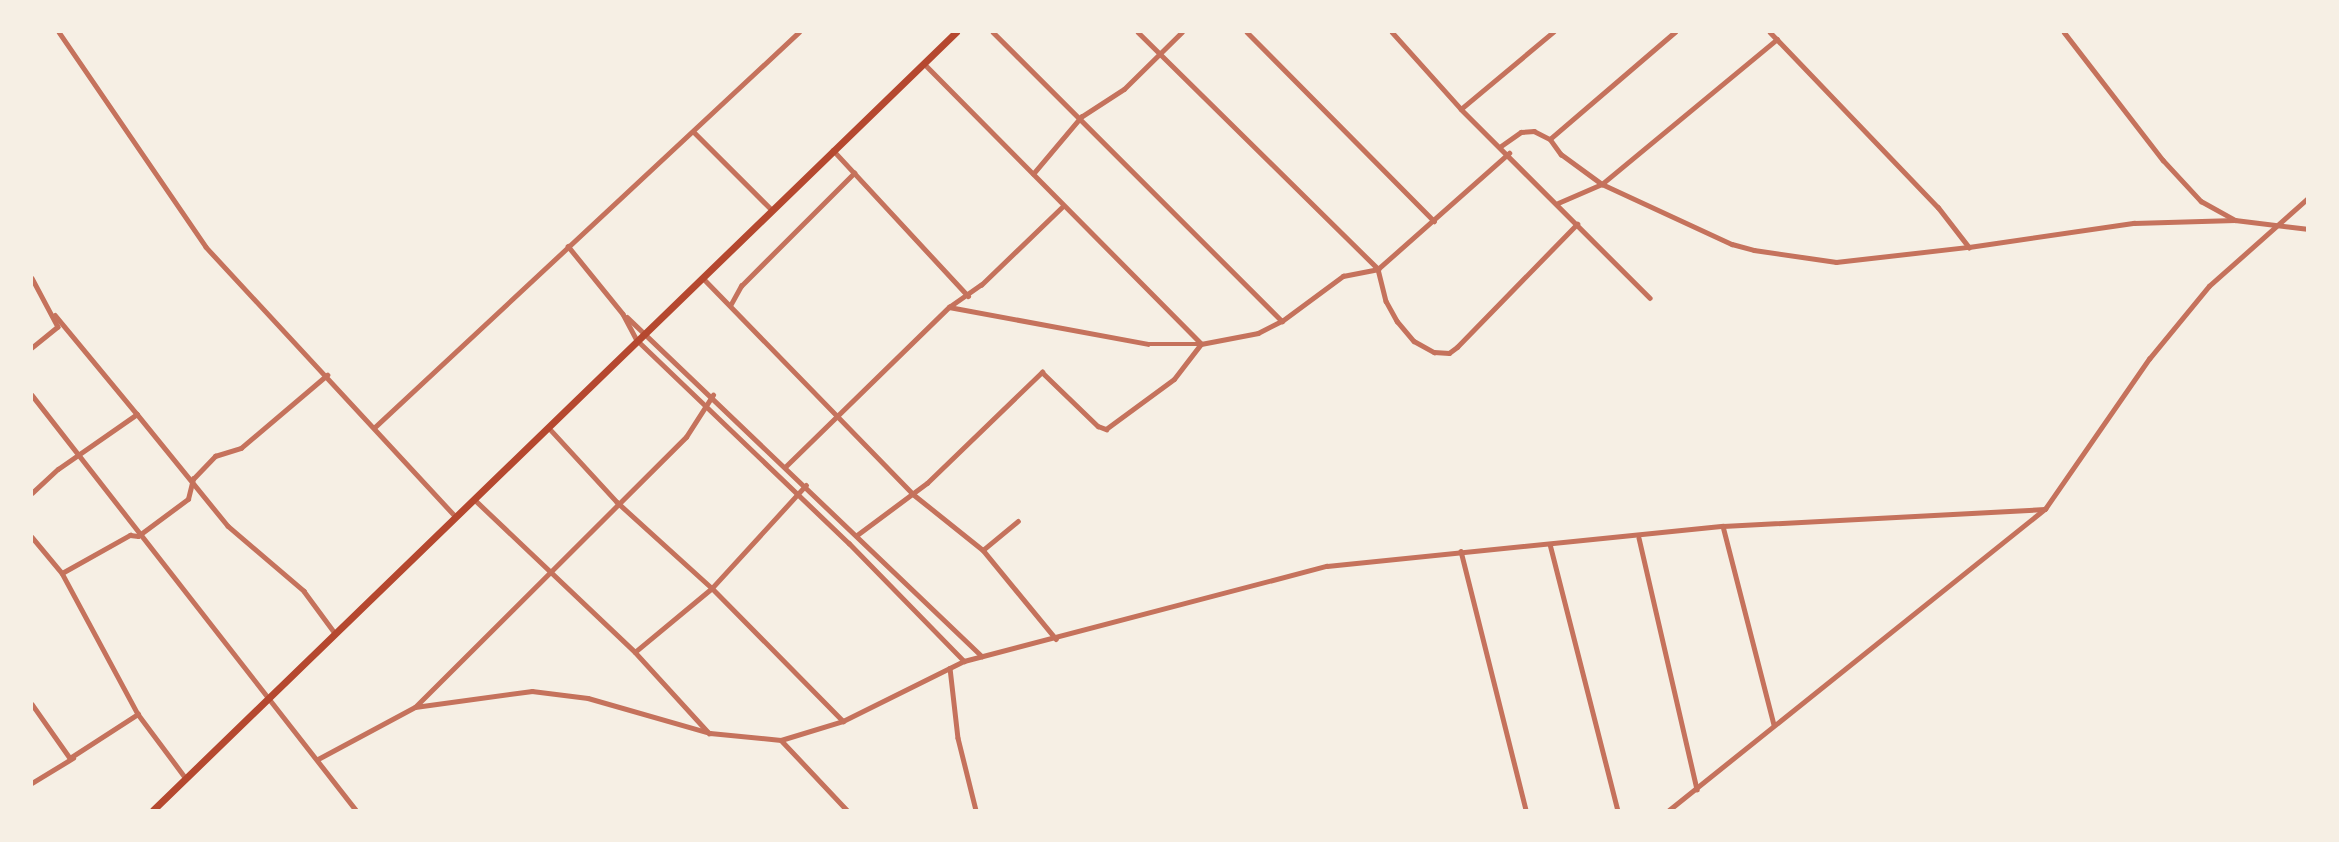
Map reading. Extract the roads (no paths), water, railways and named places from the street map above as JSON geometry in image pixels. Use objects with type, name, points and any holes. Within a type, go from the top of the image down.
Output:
[{"type":"main road","points":[[153,810],[956,32]]},
{"type":"street","points":[[59,32],[206,247],[455,516]]},
{"type":"street","points":[[375,427],[799,32]]},
{"type":"street","points":[[993,32],[1082,117],[1185,228],[1282,321]]},
{"type":"street","points":[[1139,32],[1378,268],[1385,301],[1397,321],[1415,341],[1434,352],[1449,353],[1518,290],[1577,224]]},
{"type":"street","points":[[1033,174],[1082,117],[1124,89],[1182,32]]},
{"type":"street","points":[[1247,32],[1434,221]]},
{"type":"street","points":[[1392,32],[1461,109],[1501,146],[1650,298]]},
{"type":"street","points":[[1461,109],[1553,32]]},
{"type":"street","points":[[1550,139],[1675,32]]},
{"type":"street","points":[[1770,32],[1938,207],[1969,247]]},
{"type":"street","points":[[2064,32],[2191,192],[2235,220]]},
{"type":"street","points":[[1558,203],[1602,184],[1777,39]]},
{"type":"street","points":[[924,64],[1201,344]]},
{"type":"street","points":[[1501,146],[1521,132],[1534,131],[1550,139],[1561,155],[1602,184],[1732,244],[1754,250],[1836,262],[1969,247],[2134,223],[2235,220],[2308,229]]},
{"type":"street","points":[[694,132],[772,210]]},
{"type":"street","points":[[833,149],[968,296]]},
{"type":"street","points":[[949,307],[1148,344],[1201,344],[1258,333],[1282,321],[1343,276],[1378,268],[1508,153]]},
{"type":"street","points":[[731,304],[741,286],[854,173]]},
{"type":"street","points":[[1669,810],[2045,509],[2149,359],[2209,286],[2308,198]]},
{"type":"street","points":[[786,466],[833,416],[949,307],[968,296],[1063,206]]},
{"type":"street","points":[[568,246],[624,314],[713,395],[982,656]]},
{"type":"street","points":[[702,277],[731,304],[833,416],[913,494],[983,550],[1056,639]]},
{"type":"street","points":[[32,278],[55,315],[193,479],[228,526],[304,591],[335,633]]},
{"type":"street","points":[[624,314],[637,340],[800,495],[964,661]]},
{"type":"street","points":[[32,348],[57,330],[55,315]]},
{"type":"street","points":[[857,535],[913,494],[1042,372],[1098,426],[1106,429],[1174,379],[1201,344]]},
{"type":"street","points":[[62,573],[130,535],[138,536],[188,499],[193,479],[219,453],[241,448],[327,376]]},
{"type":"street","points":[[32,395],[138,536],[356,810]]},
{"type":"street","points":[[318,759],[415,707],[548,570],[686,437],[713,395]]},
{"type":"street","points":[[32,493],[58,469],[78,458],[137,414]]},
{"type":"street","points":[[548,427],[617,502],[712,588],[843,721]]},
{"type":"street","points":[[635,652],[712,588],[800,495],[806,485]]},
{"type":"street","points":[[474,499],[635,652],[710,733]]},
{"type":"street","points":[[415,707],[532,691],[588,698],[710,733],[781,740],[843,721],[964,661],[1327,566],[1461,551],[1639,538],[1723,526],[2045,509]]},
{"type":"street","points":[[983,550],[1018,521]]},
{"type":"street","points":[[1723,526],[1774,725]]},
{"type":"street","points":[[32,537],[62,573],[138,714],[185,777]]},
{"type":"street","points":[[1639,538],[1697,790]]},
{"type":"street","points":[[1550,544],[1618,810]]},
{"type":"street","points":[[1461,551],[1526,810]]},
{"type":"street","points":[[950,668],[958,738],[976,810]]},
{"type":"street","points":[[32,704],[66,756],[75,756]]},
{"type":"street","points":[[32,783],[138,714]]},
{"type":"street","points":[[781,740],[847,810]]}]
